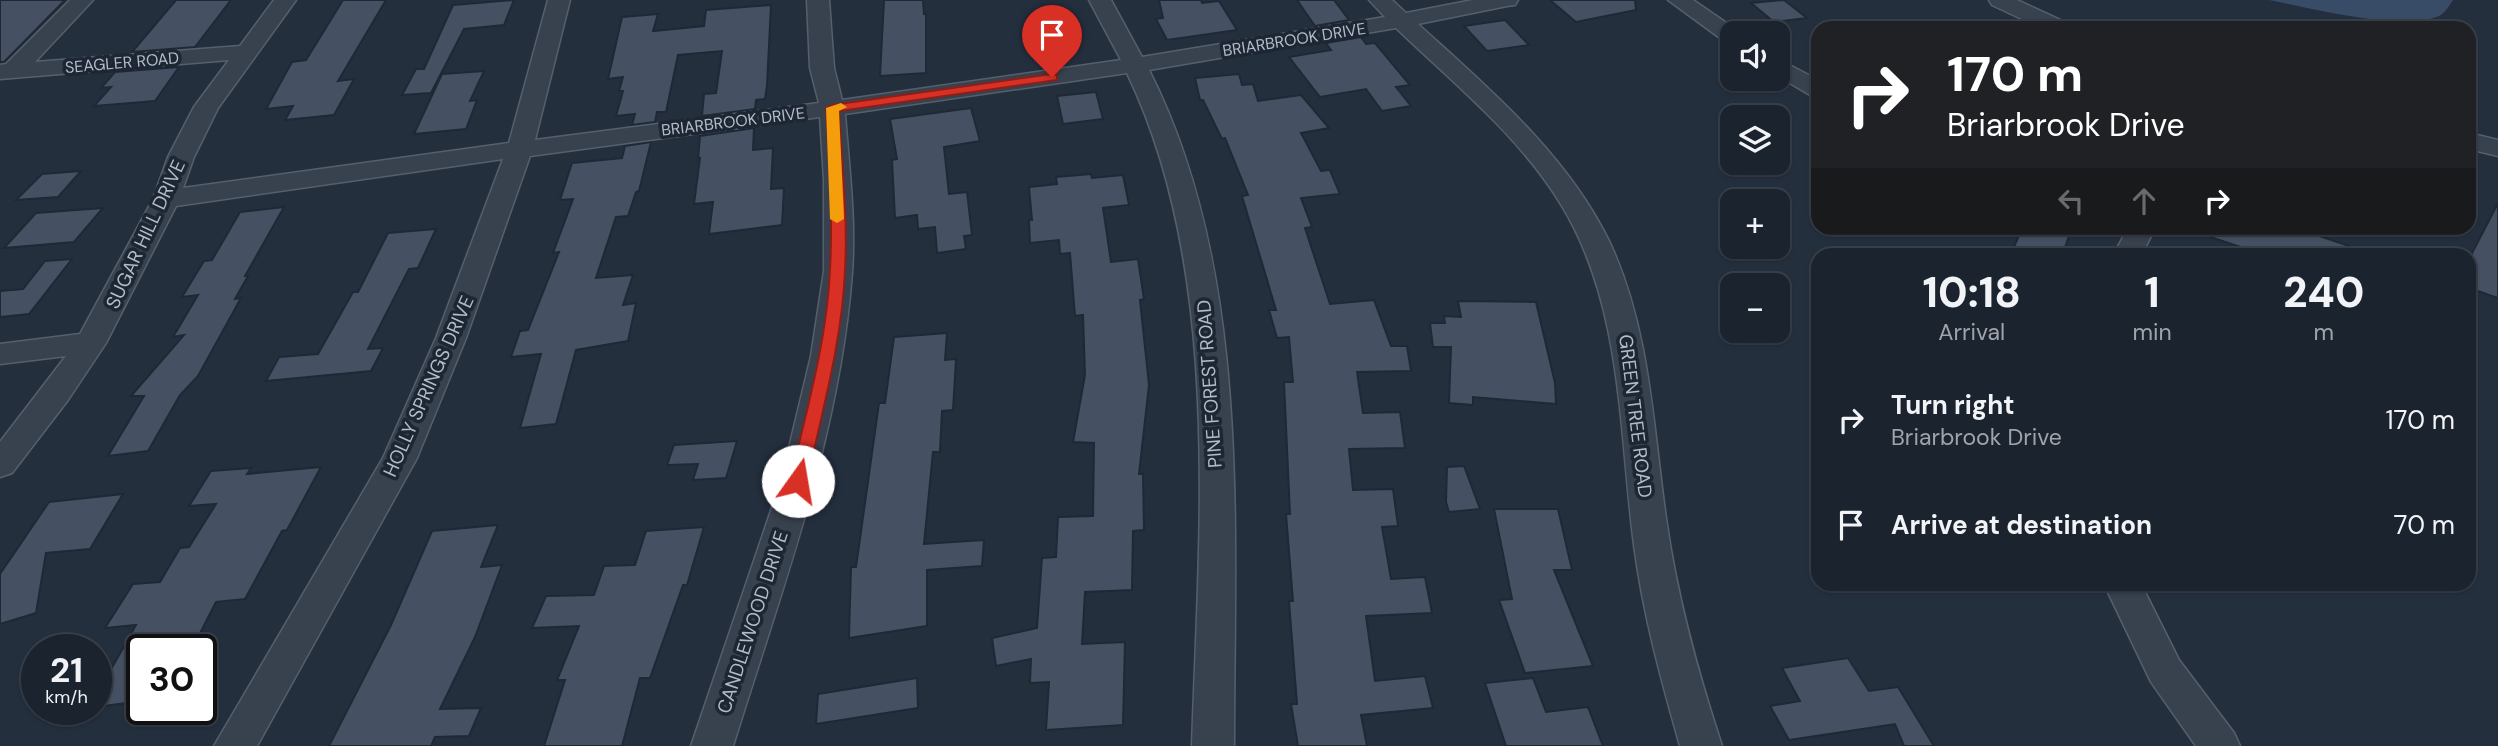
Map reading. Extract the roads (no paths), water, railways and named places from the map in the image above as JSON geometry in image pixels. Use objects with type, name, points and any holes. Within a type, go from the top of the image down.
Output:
[{"type":"street","points":[[7,71],[82,0]]},
{"type":"street","name":"SUGAR HILL DRIVE","points":[[0,465],[57,393],[91,343],[166,199],[181,157],[206,107],[285,0]]},
{"type":"street","name":"HOLLY SPRINGS DRIVE","points":[[235,746],[400,458],[452,338],[520,148],[559,0]]},
{"type":"street","name":"CANDLEWOOD DRIVE","points":[[712,746],[798,481],[827,356],[838,271],[837,180],[832,108],[822,68],[818,0]]},
{"type":"street","name":"PINE FOREST ROAD","points":[[1100,0],[1135,65],[1166,137],[1186,204],[1207,315],[1215,484],[1213,746]]},
{"type":"street","name":"GREEN TREE ROAD","points":[[1380,0],[1499,115],[1554,175],[1594,239],[1621,308],[1634,380],[1645,491],[1667,629],[1701,746]]},
{"type":"street","name":"BRIARBROOK DRIVE","points":[[166,199],[1135,65],[1402,22],[1507,0]]},
{"type":"street","points":[[1679,0],[1720,28]]},
{"type":"street","points":[[2000,0],[2045,21]]},
{"type":"street","name":"SEAGLER ROAD","points":[[7,71],[245,52]]},
{"type":"street","points":[[1790,73],[1811,86]]},
{"type":"street","points":[[2476,143],[2498,148]]},
{"type":"street","points":[[0,354],[91,343]]},
{"type":"street","points":[[2125,591],[2165,671],[2219,746]]},
{"type":"water","points":[[2269,0],[2453,0],[2439,16],[2403,21],[2356,17]]}]
